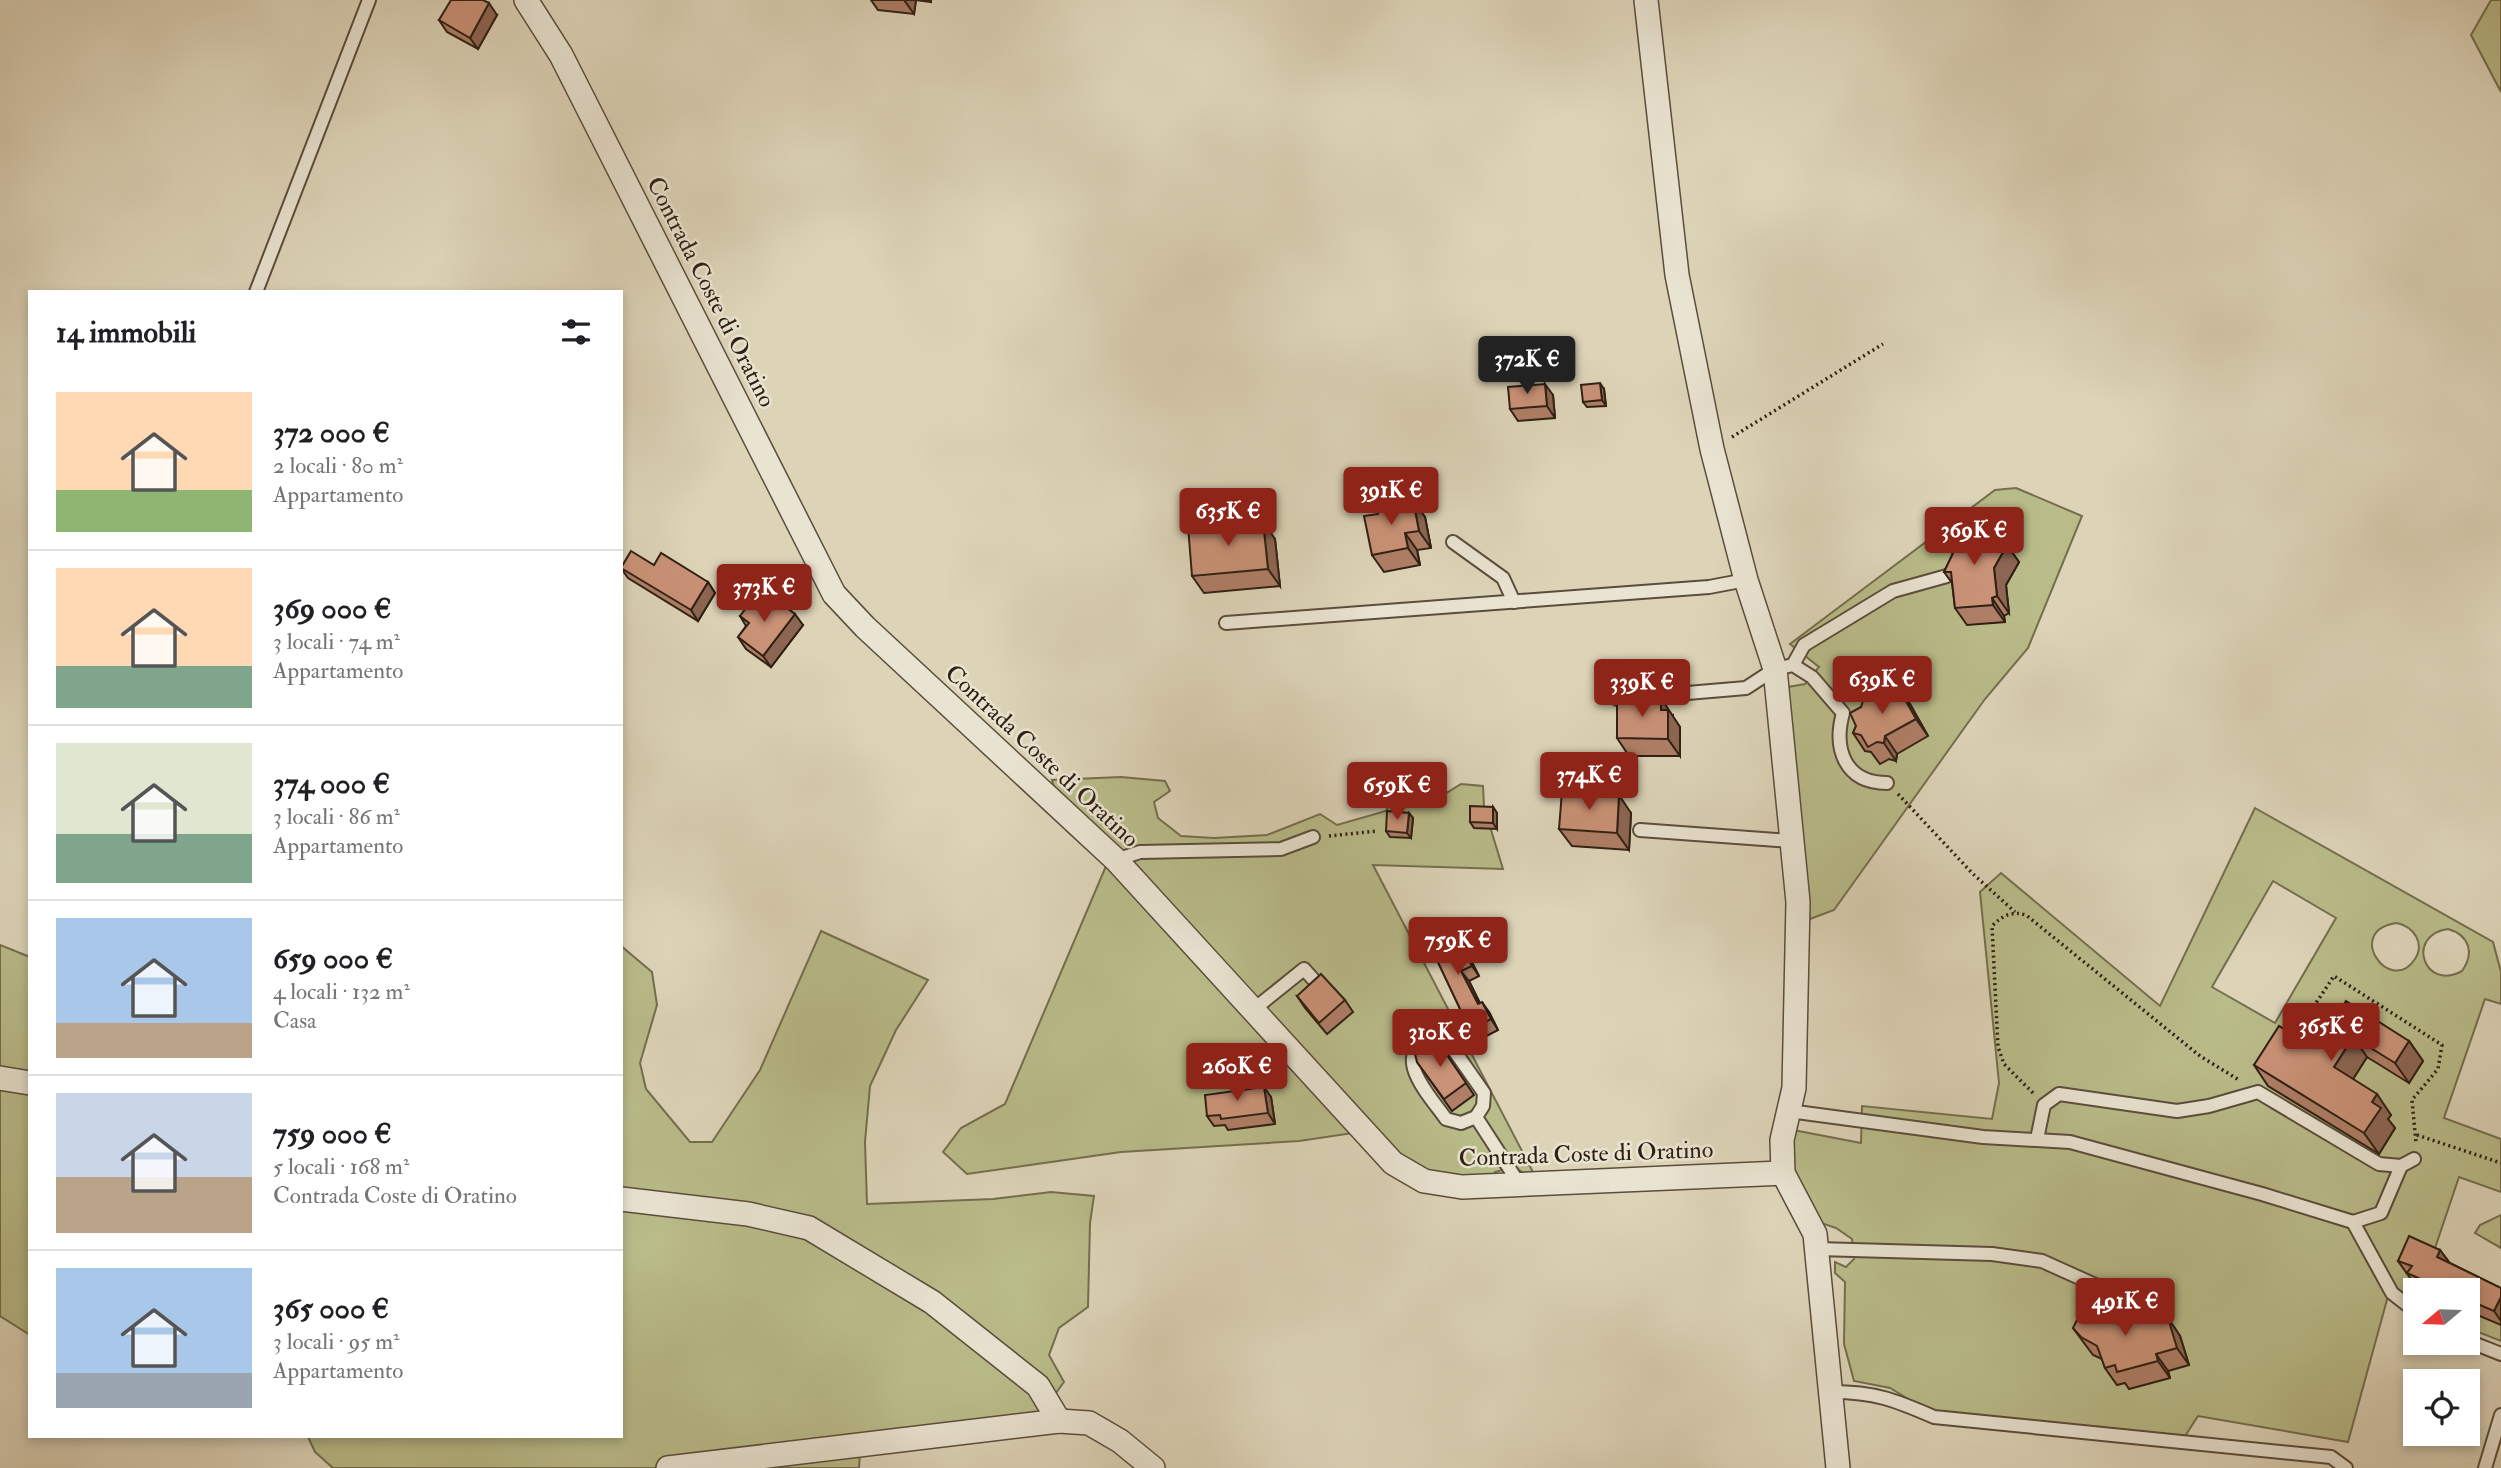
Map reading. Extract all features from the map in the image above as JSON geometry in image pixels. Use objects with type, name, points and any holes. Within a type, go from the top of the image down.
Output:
[{"type":"street","name":"Contrada Coste di Oratino","points":[[526,0],[561,54],[834,594],[865,627],[1116,860],[1393,1163],[1424,1181],[1462,1187],[1783,1173]]},
{"type":"street","points":[[1646,0],[1677,275],[1712,449],[1746,580],[1784,667],[1791,841],[1798,902],[1794,1088],[1783,1140],[1783,1173],[1815,1234],[1818,1249],[1838,1468]]},
{"type":"street","points":[[0,1078],[28,1083]]},
{"type":"street","points":[[623,1199],[748,1214],[809,1228],[932,1302],[1038,1386],[1059,1421]]},
{"type":"street","points":[[668,1468],[1059,1421],[1089,1423],[1120,1441],[1153,1468]]},
{"type":"lane","points":[[257,290],[369,0]]},
{"type":"lane","points":[[1453,542],[1503,578],[1514,601]]},
{"type":"lane","points":[[1617,699],[1746,688],[1784,667],[1804,645],[1893,591],[1947,576]]},
{"type":"lane","points":[[1226,623],[1709,587],[1746,580]]},
{"type":"lane","points":[[1784,667],[1812,677],[1843,713],[1838,731],[1841,755],[1850,769],[1860,778],[1873,783],[1887,783]]},
{"type":"lane","points":[[1640,830],[1791,841]]},
{"type":"lane","points":[[1116,860],[1140,852],[1281,849],[1313,837]]},
{"type":"lane","points":[[1253,1010],[1304,970],[1313,979]]},
{"type":"lane","points":[[1436,1039],[1448,1042],[1484,1093],[1483,1106],[1476,1117],[1461,1123],[1446,1119],[1413,1072],[1412,1059],[1424,1042],[1436,1039]]},
{"type":"lane","points":[[2037,1139],[2044,1105],[2059,1094],[2177,1111],[2209,1106],[2258,1091],[2379,1164],[2401,1166],[2414,1159]]},
{"type":"lane","points":[[1789,1111],[1983,1138],[2070,1142],[2262,1194],[2353,1222],[2381,1213],[2401,1166]]},
{"type":"lane","points":[[1476,1117],[1520,1185]]},
{"type":"lane","points":[[2353,1222],[2392,1293],[2403,1302]]},
{"type":"lane","points":[[1818,1249],[1992,1254],[2042,1261],[2102,1288]]},
{"type":"lane","points":[[2480,1346],[2501,1354]]},
{"type":"lane","points":[[1832,1392],[1861,1392],[1886,1396],[1934,1416],[2331,1457],[2346,1468]]},
{"type":"lane","points":[[2485,1468],[2501,1415]]},
{"type":"path","points":[[1712,449],[1883,344]]},
{"type":"path","points":[[1887,783],[1973,874],[2015,912],[2026,915],[2200,1056],[2258,1091]]},
{"type":"path","points":[[1313,837],[1377,831]]},
{"type":"path","points":[[2015,912],[2000,918],[1992,926],[1998,1047],[2004,1064],[2044,1105]]},
{"type":"path","points":[[2288,1045],[2334,976],[2442,1045],[2438,1069],[2412,1100],[2417,1135],[2414,1159]]},
{"type":"path","points":[[2417,1135],[2501,1163]]},
{"type":"green space","points":[[2491,0],[2501,0],[2501,92],[2471,35]]},
{"type":"green space","points":[[2016,488],[2082,516],[2028,648],[1985,699],[1834,910],[1810,919],[1785,694],[1788,687],[1805,684],[1819,667],[1790,644],[1995,490]]},
{"type":"green space","points":[[1121,777],[1165,781],[1170,791],[1154,802],[1158,818],[1181,836],[1214,838],[1267,835],[1320,814],[1337,825],[1386,811],[1389,805],[1424,807],[1461,784],[1483,786],[1484,807],[1503,869],[1373,865],[1534,1174],[1527,1175],[1514,1167],[1495,1172],[1495,1183],[1424,1178],[1353,1133],[1299,1141],[1121,1152],[967,1174],[943,1152],[961,1128],[1005,1104],[1106,866],[1066,830],[1052,780]]},
{"type":"green space","points":[[2255,808],[2493,942],[2501,972],[2501,1004],[2485,999],[2444,1118],[2501,1139],[2501,1192],[2459,1177],[2432,1257],[2467,1278],[2403,1278],[2403,1302],[2388,1296],[2348,1442],[2198,1416],[2185,1436],[2156,1440],[1938,1413],[1890,1388],[1854,1381],[1844,1344],[1845,1282],[1835,1273],[1835,1262],[1846,1267],[1854,1259],[1852,1239],[1836,1228],[1821,1223],[1792,1171],[1793,1130],[1861,1143],[1862,1106],[1992,1119],[1999,1083],[1980,892],[2001,873],[2160,1006]],"holes":[[[2273,881],[2336,918],[2275,1023],[2212,987]],[[2397,923],[2416,936],[2418,953],[2405,969],[2394,970],[2384,966],[2376,958],[2372,947],[2374,937],[2381,928]],[[2448,929],[2465,940],[2469,951],[2468,958],[2462,971],[2449,975],[2438,974],[2430,969],[2424,950],[2427,941],[2435,933]]]},
{"type":"green space","points":[[821,931],[928,980],[896,1030],[870,1086],[865,1142],[867,1204],[993,1199],[1051,1192],[1094,1196],[1090,1223],[1088,1307],[1059,1328],[1049,1355],[1064,1382],[1039,1416],[861,1438],[859,1468],[333,1468],[315,1452],[308,1438],[623,1438],[623,948],[652,972],[657,1005],[640,1063],[646,1089],[690,1142],[712,1142],[760,1070]]},
{"type":"green space","points":[[0,945],[28,956],[28,1334],[0,1316]]},
{"type":"green space","points":[[2501,1215],[2501,1248],[2475,1233],[2480,1225]]},
{"type":"green space","points":[[2480,1286],[2501,1298],[2501,1341],[2480,1333]]},
{"type":"building","points":[[451,0],[483,0],[489,3],[470,38],[439,20]]},
{"type":"building","points":[[1600,383],[1602,400],[1583,402],[1581,385]]},
{"type":"building","points":[[1545,384],[1547,406],[1510,409],[1508,387]]},
{"type":"building","points":[[1413,500],[1419,531],[1405,533],[1408,548],[1372,555],[1364,516],[1378,514],[1377,506]]},
{"type":"building","points":[[1263,521],[1268,569],[1192,576],[1188,526]]},
{"type":"building","points":[[1959,522],[2007,545],[1994,568],[1997,596],[1992,598],[1993,605],[1955,608],[1951,572],[1944,572],[1954,551],[1948,547]]},
{"type":"building","points":[[631,551],[654,565],[661,553],[708,582],[691,610],[623,569]]},
{"type":"building","points":[[756,595],[774,609],[779,602],[795,614],[763,656],[738,637],[749,623],[740,616]]},
{"type":"building","points":[[1898,687],[1916,719],[1885,736],[1884,743],[1877,742],[1868,747],[1861,735],[1853,733],[1856,726],[1850,713],[1861,707],[1863,701],[1881,691],[1887,693]]},
{"type":"building","points":[[1617,698],[1661,698],[1661,710],[1668,710],[1668,739],[1617,738]]},
{"type":"building","points":[[1562,791],[1619,795],[1617,833],[1559,829]]},
{"type":"building","points":[[1470,806],[1493,807],[1493,823],[1470,822]]},
{"type":"building","points":[[1387,811],[1409,813],[1407,833],[1386,831]]},
{"type":"building","points":[[1453,929],[1472,966],[1461,971],[1478,1004],[1482,1002],[1491,1019],[1470,1030],[1428,941]]},
{"type":"building","points":[[1321,974],[1345,1000],[1319,1023],[1297,996]]},
{"type":"building","points":[[2346,1001],[2409,1041],[2395,1063],[2353,1037],[2334,1067],[2377,1094],[2372,1102],[2381,1108],[2364,1133],[2254,1065],[2279,1026],[2304,1042],[2318,1018],[2331,1026]]},
{"type":"building","points":[[1436,1039],[1466,1083],[1444,1099],[1417,1062],[1415,1054]]},
{"type":"building","points":[[1264,1087],[1268,1113],[1221,1119],[1220,1115],[1207,1116],[1205,1095]]},
{"type":"building","points":[[2409,1236],[2440,1250],[2437,1257],[2501,1288],[2501,1297],[2494,1311],[2480,1305],[2480,1278],[2418,1278],[2407,1273],[2412,1266],[2398,1261]]},
{"type":"building","points":[[2090,1294],[2096,1311],[2120,1325],[2161,1313],[2163,1319],[2168,1318],[2177,1348],[2156,1354],[2158,1361],[2117,1372],[2115,1365],[2105,1368],[2097,1346],[2081,1337],[2073,1328]]}]
